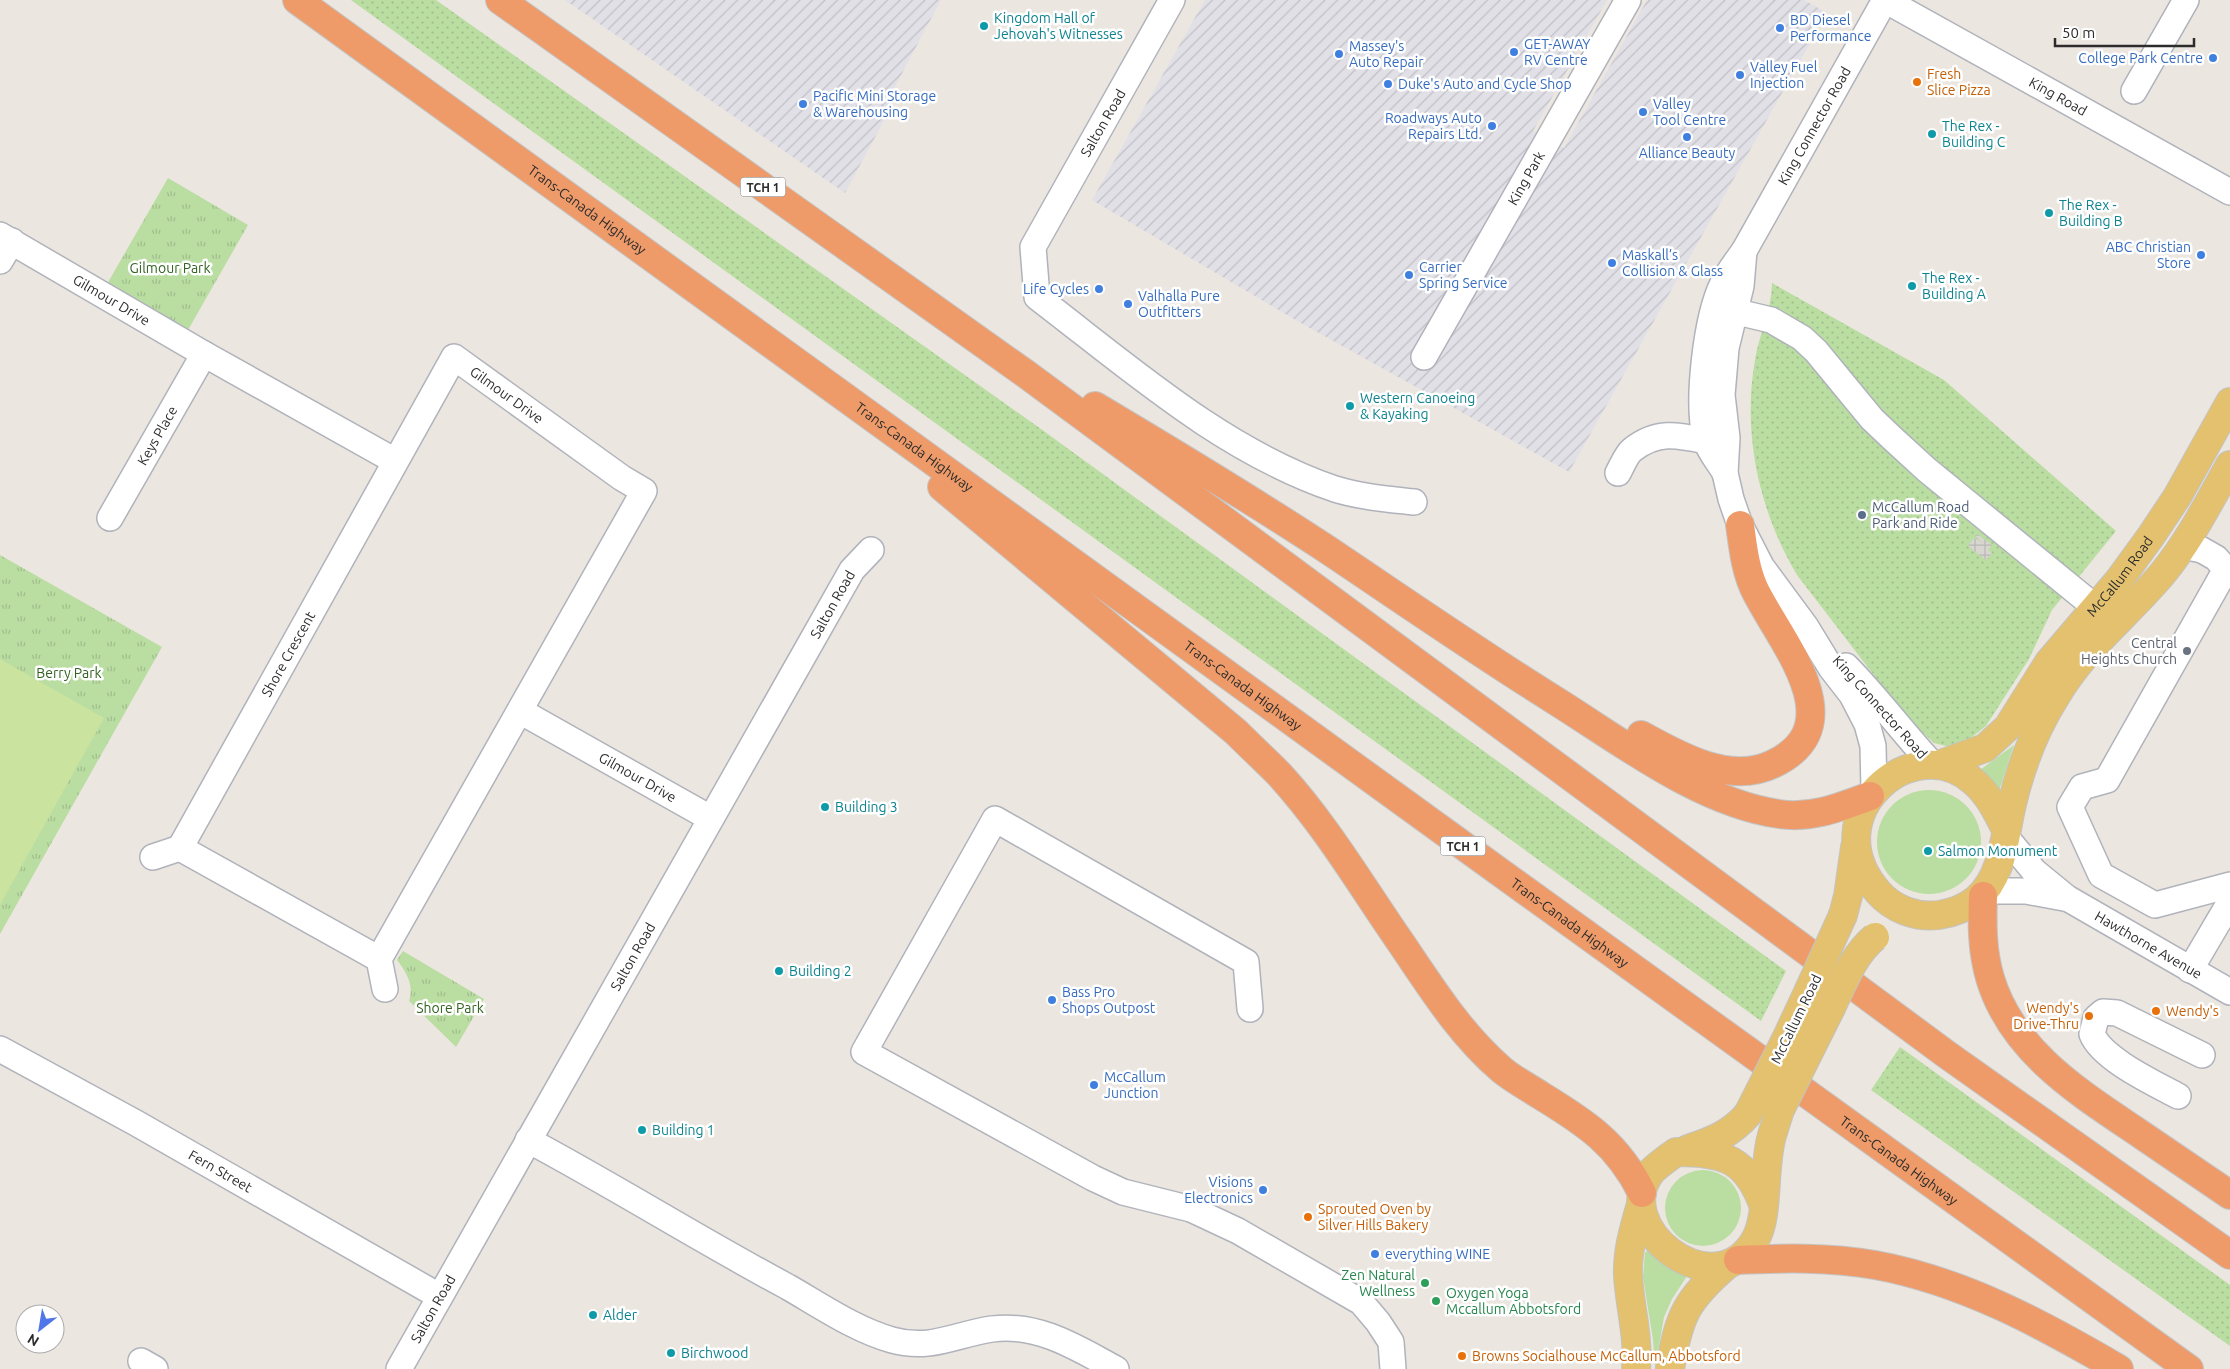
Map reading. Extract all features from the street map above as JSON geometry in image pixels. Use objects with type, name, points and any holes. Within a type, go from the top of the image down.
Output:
[{"type":"highway","name":"Trans-Canada Highway","points":[[297,0],[741,320],[1698,1017],[2189,1369]]},
{"type":"highway","name":"TCH 1","points":[[500,0],[1026,374],[1946,1054],[2230,1255]]},
{"type":"highway","points":[[741,320],[1236,732],[1261,756],[1280,775],[1321,828],[1444,1007],[1469,1039],[1504,1072],[1578,1118],[1602,1137],[1623,1160],[1642,1198]]},
{"type":"highway","points":[[1026,374],[1072,392],[1214,477],[1486,657],[1665,769],[1715,794],[1739,804],[1780,814],[1800,816],[1827,812],[1872,793]]},
{"type":"highway","points":[[1486,657],[1540,677],[1648,739],[1696,762],[1726,770],[1752,771],[1782,760],[1799,744],[1806,733],[1810,700],[1803,673],[1753,586],[1747,568],[1740,525]]},
{"type":"highway","points":[[1985,894],[1982,941],[1990,978],[1996,995],[2027,1044],[2069,1086],[2230,1195]]},
{"type":"highway","points":[[1733,1262],[1792,1259],[1842,1261],[1873,1265],[1939,1281],[1998,1304],[2119,1369]]},
{"type":"main road","name":"McCallum Road","points":[[1937,765],[1985,748],[2008,727],[2049,662],[2119,580],[2166,513],[2230,402]]},
{"type":"main road","name":"McCallum Road","points":[[2006,833],[2028,752],[2056,695],[2095,643],[2140,599],[2183,546],[2230,465]]},
{"type":"main road","points":[[1937,765],[1972,780],[1987,795],[2006,833],[1998,867],[1985,894],[1947,913],[1928,916],[1901,910],[1885,900],[1870,882],[1856,840],[1857,825],[1862,808],[1872,793],[1890,778],[1913,768],[1937,765]]},
{"type":"main road","name":"McCallum Road","points":[[1676,1152],[1722,1137],[1739,1125],[1748,1114],[1808,992],[1843,915],[1848,896],[1856,840]]},
{"type":"main road","name":"McCallum Road","points":[[1764,1207],[1768,1148],[1780,1110],[1855,959],[1863,946],[1875,937],[1899,924],[1928,916]]},
{"type":"main road","points":[[1636,1369],[1637,1354],[1634,1318],[1629,1292],[1628,1257],[1642,1198],[1651,1172],[1676,1152],[1718,1154],[1736,1162],[1750,1176],[1764,1207],[1762,1226],[1755,1241],[1697,1292],[1686,1308],[1678,1325],[1670,1369]]},
{"type":"main road","points":[[1642,1198],[1652,1233],[1664,1248],[1678,1259],[1712,1267],[1733,1262]]},
{"type":"street","name":"Salton Road","points":[[1172,0],[1033,247],[1037,297],[1186,411],[1282,468],[1336,489],[1364,496],[1414,502]]},
{"type":"street","name":"King Park","points":[[1424,357],[1628,0]]},
{"type":"street","name":"King Road","points":[[1885,0],[2230,192]]},
{"type":"street","name":"King Connector Road","points":[[1725,474],[1706,441],[1702,396],[1706,350],[1714,307],[1723,282],[1744,251],[1885,0]]},
{"type":"street","points":[[2134,91],[2186,0]]},
{"type":"street","name":"Gilmour Drive","points":[[4,246],[204,354],[395,461],[454,357],[622,478],[644,491],[520,711],[710,818]]},
{"type":"street","name":"King Connector Road","points":[[1744,251],[1741,286],[1726,348],[1722,395],[1727,438],[1725,474],[1730,499],[1740,525],[1761,566],[1806,627],[1852,696],[1867,724],[1873,746],[1872,793]]},
{"type":"street","points":[[1734,311],[1771,320],[1802,338],[1816,351],[1872,419],[1892,438],[1927,470],[2095,607]]},
{"type":"street","name":"Keys Place","points":[[110,518],[204,354]]},
{"type":"street","points":[[1618,473],[1631,450],[1653,438],[1675,434],[1706,441]]},
{"type":"street","name":"Shore Crescent","points":[[180,848],[395,461]]},
{"type":"street","points":[[2183,546],[2202,550],[2216,558],[2228,572],[2107,780],[2082,787],[2070,807],[2102,875],[2155,905],[2230,885]]},
{"type":"street","name":"Salton Road","points":[[399,1369],[852,570],[871,550]]},
{"type":"street","name":"King Connector Road","points":[[1806,627],[1868,688],[1892,720],[1937,765]]},
{"type":"street","points":[[385,989],[379,959],[520,711]]},
{"type":"street","points":[[1250,1009],[1246,962],[995,819],[864,1052],[1094,1178],[1123,1192],[1191,1210],[1238,1231],[1336,1286],[1361,1302],[1378,1322],[1390,1342],[1393,1369]]},
{"type":"street","name":"Hawthorne Avenue","points":[[2006,833],[2034,871],[2067,898],[2230,992]]},
{"type":"street","points":[[153,857],[180,848],[379,959]]},
{"type":"street","name":"Hawthorne Avenue","points":[[1985,894],[2026,891],[2067,898]]},
{"type":"street","points":[[2190,970],[2230,902]]},
{"type":"street","points":[[2178,1096],[2128,1069],[2099,1045],[2092,1034],[2096,1018],[2103,1012],[2117,1012],[2202,1055]]},
{"type":"street","name":"Fern Street","points":[[0,1049],[136,1123],[439,1296]]},
{"type":"street","points":[[528,1140],[743,1263],[862,1328],[892,1340],[927,1345],[994,1329],[1024,1330],[1046,1334],[1064,1341],[1116,1369]]},
{"type":"shaded area","name":"Pacific Mini Storage & Warehousing","points":[[565,0],[941,0],[892,92],[887,115],[845,193]]},
{"type":"shaded area","points":[[1205,0],[1607,0],[1533,131],[1564,148],[1647,0],[1804,0],[1827,13],[1569,472],[1299,322],[1092,200]]},
{"type":"shaded area","points":[[1977,534],[1992,545],[1988,550],[1992,553],[1986,560],[1968,546],[1974,538],[1983,543],[1975,536]]},
{"type":"green space","points":[[351,0],[436,0],[1041,429],[1786,971],[1761,1021]]},
{"type":"green space","name":"Gilmour Park","points":[[168,178],[248,225],[184,337],[103,291]]},
{"type":"green space","points":[[1772,283],[1944,380],[2116,531],[2052,610],[2029,659],[1986,726],[1967,741],[1950,747],[1934,743],[1906,717],[1797,575],[1773,525],[1757,471],[1751,416],[1755,360],[1770,303]]},
{"type":"green space","name":"Berry Park","points":[[0,555],[162,647],[0,934]]},
{"type":"green space","points":[[0,659],[104,718],[0,905]]},
{"type":"green space","points":[[2014,745],[1999,791],[1980,770]]},
{"type":"green space","points":[[1929,790],[1949,794],[1966,805],[1977,822],[1981,842],[1977,862],[1966,879],[1949,890],[1929,894],[1909,890],[1892,879],[1881,862],[1877,842],[1881,822],[1892,805],[1909,794]]},
{"type":"green space","name":"Shore Park","points":[[403,951],[484,999],[456,1047],[409,1001],[411,990],[409,979],[397,960]]},
{"type":"green space","points":[[1900,1047],[2230,1285],[2230,1346],[1871,1090]]},
{"type":"green space","points":[[1703,1170],[1717,1173],[1730,1181],[1738,1194],[1741,1208],[1738,1222],[1730,1235],[1717,1243],[1703,1246],[1689,1243],[1676,1235],[1668,1222],[1665,1208],[1668,1194],[1676,1181],[1689,1173]]},
{"type":"green space","points":[[1648,1251],[1656,1260],[1687,1276],[1672,1299],[1664,1317],[1655,1369],[1653,1340],[1643,1277],[1645,1252]]},
{"type":"place","name":"Kingdom Hall of Jehovah's Witnesses","points":[[984,26]]},
{"type":"place","name":"BD Diesel Performance","points":[[1780,28]]},
{"type":"place","name":"GET-AWAY RV Centre","points":[[1514,52]]},
{"type":"place","name":"Massey's Auto Repair","points":[[1339,54]]},
{"type":"place","name":"College Park Centre","points":[[2213,58]]},
{"type":"place","name":"Valley Fuel Injection","points":[[1740,75]]},
{"type":"place","name":"Fresh Slice Pizza","points":[[1917,82]]},
{"type":"place","name":"Duke's Auto and Cycle Shop","points":[[1388,84]]},
{"type":"place","name":"Pacific Mini Storage & Warehousing","points":[[803,104]]},
{"type":"place","name":"Valley Tool Centre","points":[[1643,112]]},
{"type":"place","name":"Roadways Auto Repairs Ltd.","points":[[1492,126]]},
{"type":"place","name":"The Rex - Building C","points":[[1932,134]]},
{"type":"place","name":"Alliance Beauty","points":[[1687,137]]},
{"type":"place","name":"The Rex - Building B","points":[[2049,213]]},
{"type":"place","name":"ABC Christian Store","points":[[2201,255]]},
{"type":"place","name":"Maskall’s Collision & Glass","points":[[1612,263]]},
{"type":"place","name":"Carrier Spring Service","points":[[1409,275]]},
{"type":"place","name":"The Rex - Building A","points":[[1912,286]]},
{"type":"place","name":"Life Cycles","points":[[1099,289]]},
{"type":"place","name":"Valhalla Pure Outfitters","points":[[1128,304]]},
{"type":"place","name":"Western Canoeing & Kayaking","points":[[1350,406]]},
{"type":"place","name":"McCallum Road Park and Ride","points":[[1862,515]]},
{"type":"place","name":"Central Heights Church","points":[[2187,651]]},
{"type":"place","name":"Building 3","points":[[825,807]]},
{"type":"place","name":"Salmon Monument","points":[[1928,851]]},
{"type":"place","name":"Building 2","points":[[779,971]]},
{"type":"place","name":"Bass Pro Shops Outpost","points":[[1052,1000]]},
{"type":"place","name":"Wendy's","points":[[2156,1011]]},
{"type":"place","name":"Wendy's Drive-Thru","points":[[2089,1016]]},
{"type":"place","name":"McCallum Junction","points":[[1094,1085]]},
{"type":"place","name":"Building 1","points":[[642,1130]]},
{"type":"place","name":"Visions Electronics","points":[[1263,1190]]},
{"type":"place","name":"Sprouted Oven by Silver Hills Bakery","points":[[1308,1217]]},
{"type":"place","name":"everything WINE","points":[[1375,1254]]},
{"type":"place","name":"Zen Natural Wellness","points":[[1425,1283]]},
{"type":"place","name":"Oxygen Yoga Mccallum Abbotsford","points":[[1436,1301]]},
{"type":"place","name":"Alder","points":[[593,1315]]},
{"type":"place","name":"Birchwood","points":[[671,1353]]},
{"type":"place","name":"Browns Socialhouse McCallum, Abbotsford","points":[[1462,1356]]}]
